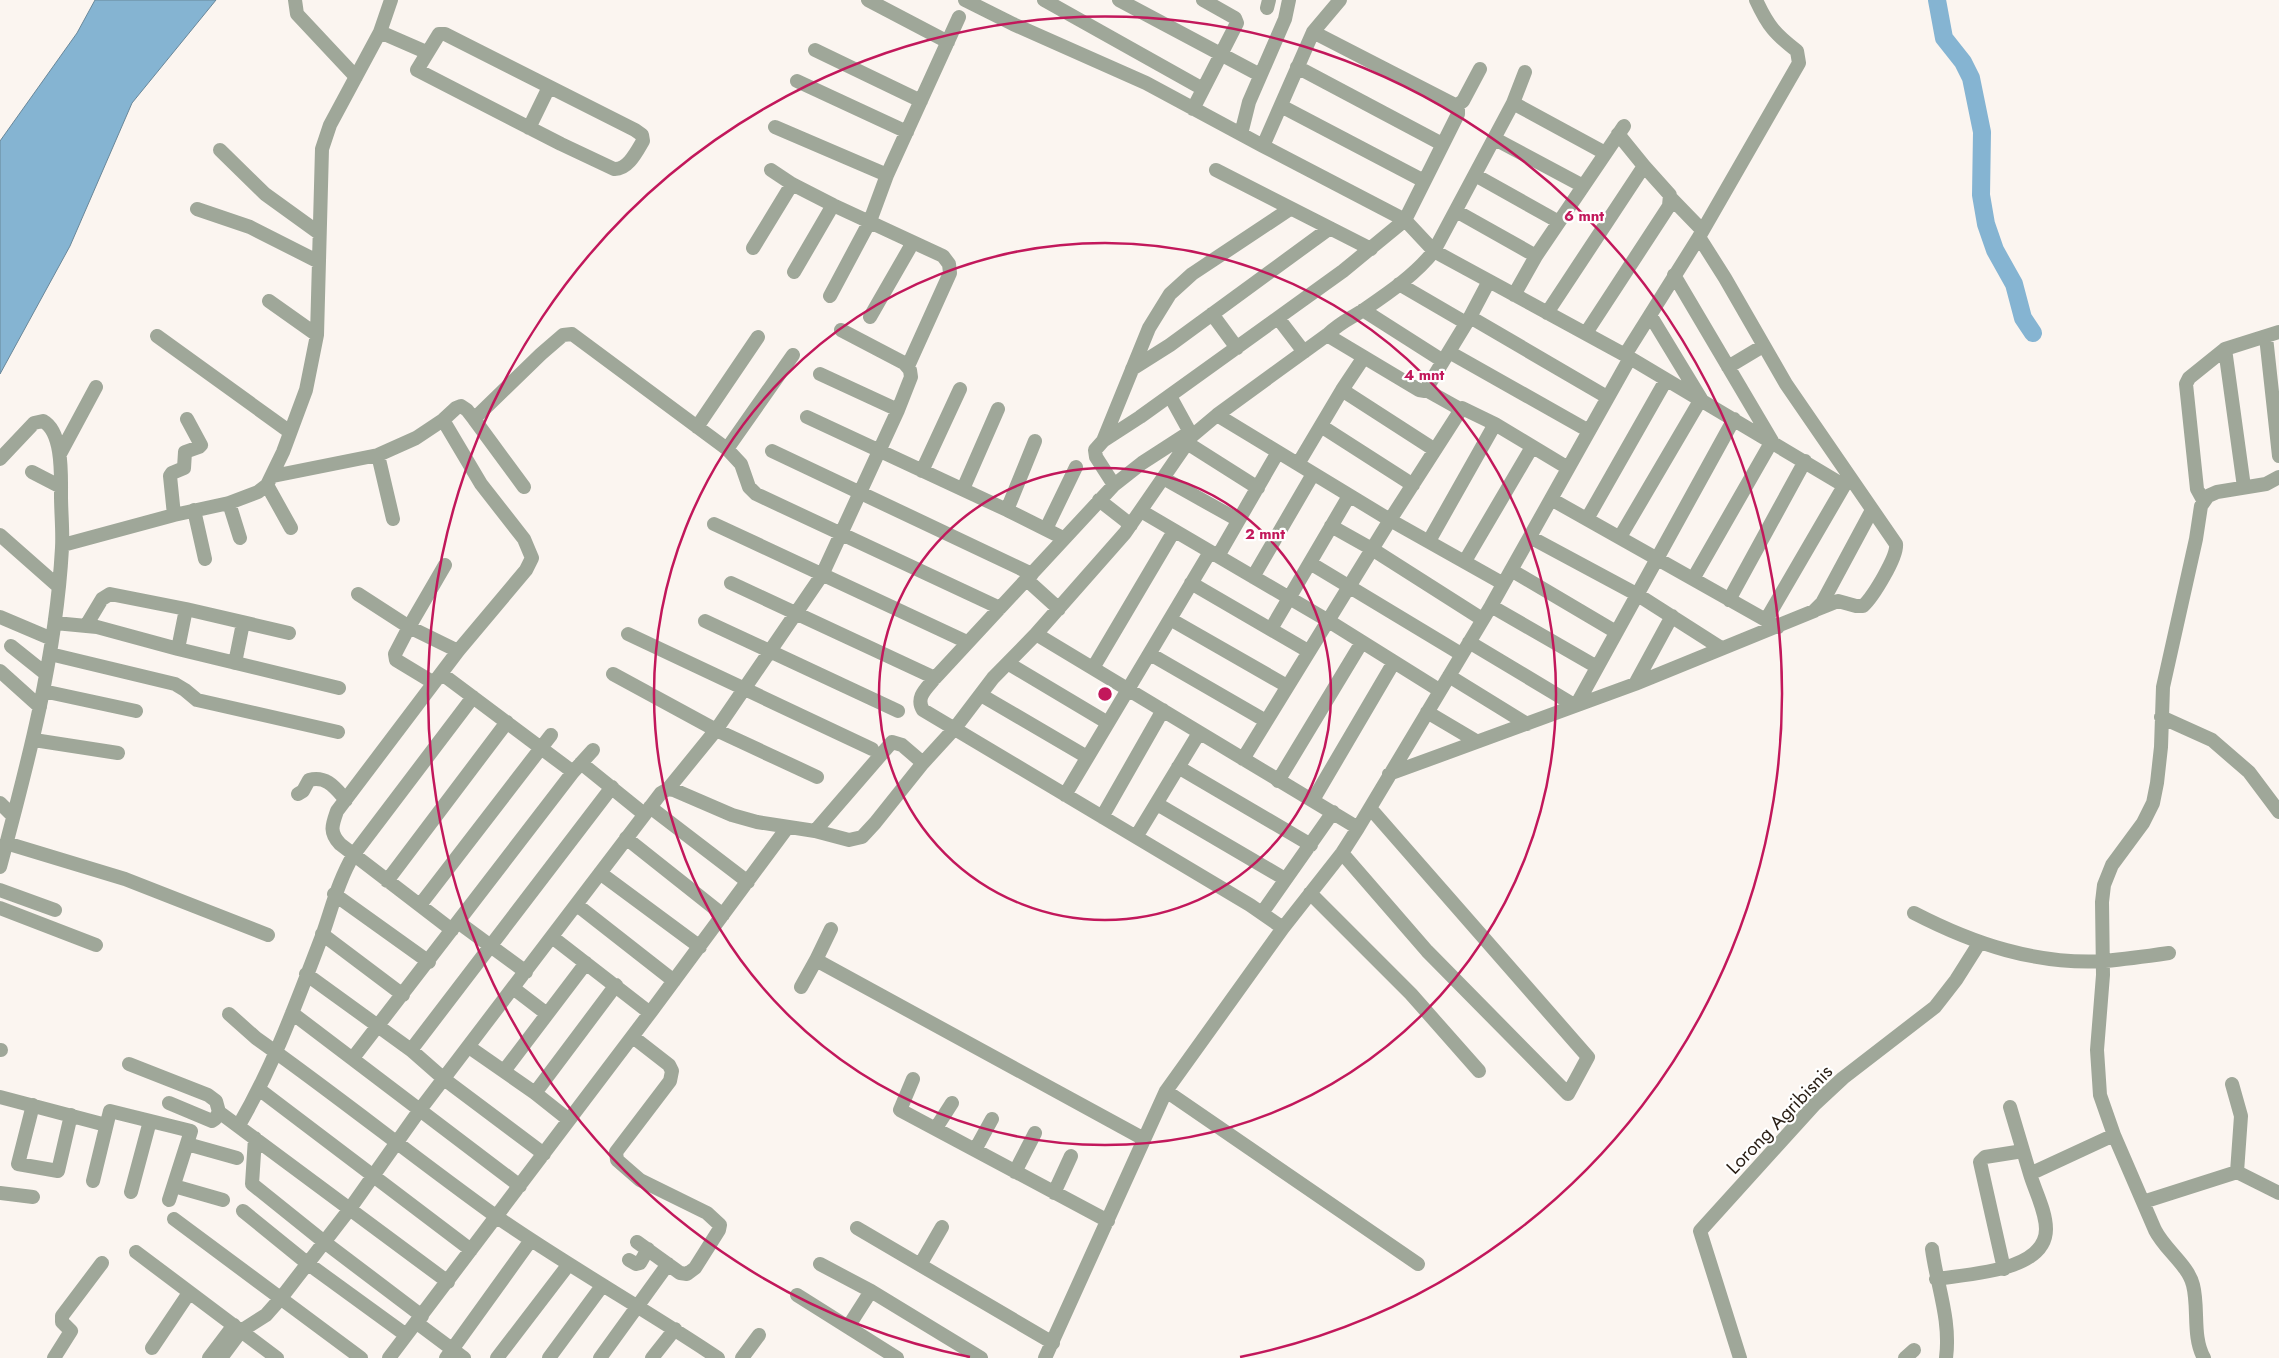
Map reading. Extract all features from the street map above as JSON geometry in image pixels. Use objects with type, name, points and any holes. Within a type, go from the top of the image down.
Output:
[{"type":"street","points":[[295,0],[296,14],[356,77]]},
{"type":"street","points":[[62,546],[174,515],[229,503],[258,492],[270,480],[306,390],[316,335],[322,150],[330,125],[380,32],[391,0]]},
{"type":"street","points":[[868,0],[948,42]]},
{"type":"street","points":[[965,0],[1013,24],[1146,83],[1405,220],[1434,251],[1586,333],[1805,461],[1846,481]]},
{"type":"street","points":[[1044,0],[1203,89]]},
{"type":"street","points":[[1119,0],[1260,75]]},
{"type":"street","points":[[1193,109],[1233,34],[1237,20],[1203,0]]},
{"type":"street","points":[[1241,134],[1249,102],[1285,19],[1289,0]]},
{"type":"street","points":[[1263,146],[1313,32],[1340,0]]},
{"type":"street","points":[[1045,1358],[1166,1091],[1283,928],[1342,853],[1358,828],[1491,606],[1502,583],[1589,431],[1650,315],[1799,63],[1797,51],[1773,31],[1756,0]]},
{"type":"street","points":[[830,296],[870,221],[887,175],[959,17]]},
{"type":"street","points":[[380,32],[426,52]]},
{"type":"street","points":[[1114,485],[1095,454],[1096,447],[1237,348],[1372,249],[1405,220],[1458,114],[1456,106],[1313,32]]},
{"type":"street","points":[[445,34],[636,130],[642,134],[643,141],[626,165],[614,169],[529,128],[417,70],[426,52],[437,35],[445,34]]},
{"type":"street","points":[[815,50],[921,100]]},
{"type":"street","points":[[1297,67],[1442,144]]},
{"type":"street","points":[[1456,106],[1463,101],[1480,68]]},
{"type":"street","points":[[1283,928],[1262,913],[921,707],[922,695],[967,642],[1030,577],[1114,485],[1148,459],[1190,437],[1217,415],[1327,335],[1342,321],[1363,310],[1417,270],[1434,251],[1456,211],[1513,103],[1525,72]]},
{"type":"street","points":[[797,81],[907,132]]},
{"type":"street","points":[[529,128],[549,87]]},
{"type":"street","points":[[1513,103],[1605,152]]},
{"type":"street","points":[[1281,106],[1424,181]]},
{"type":"street","points":[[775,127],[887,175]]},
{"type":"street","points":[[1390,774],[1476,741],[1527,724],[1575,704],[1635,684],[1721,648],[1772,624],[1838,601],[1863,606],[1896,552],[1896,544],[1872,510],[1846,481],[1786,384],[1700,233],[1644,166],[1621,130],[1536,256],[1514,295]]},
{"type":"street","points":[[1495,138],[1583,186]]},
{"type":"street","points":[[220,150],[266,194],[319,233]]},
{"type":"street","points":[[1548,313],[1644,166]]},
{"type":"street","points":[[208,1358],[238,1328],[266,1315],[281,1298],[348,1210],[419,1111],[577,905],[647,810],[712,734],[771,652],[822,575],[842,534],[911,378],[908,366],[950,273],[949,264],[943,256],[912,244],[870,221],[833,205],[792,184],[771,170]]},
{"type":"street","points":[[1216,170],[1372,249]]},
{"type":"street","points":[[1475,175],[1559,222]]},
{"type":"street","points":[[753,248],[792,184]]},
{"type":"street","points":[[1586,333],[1669,206],[1671,198]]},
{"type":"street","points":[[794,272],[833,205]]},
{"type":"street","points":[[1103,441],[1157,314],[1179,284],[1290,209]]},
{"type":"street","points":[[197,210],[250,227],[318,262]]},
{"type":"street","points":[[1456,211],[1536,256]]},
{"type":"street","points":[[1132,369],[1212,314],[1330,228]]},
{"type":"street","points":[[870,317],[912,244]]},
{"type":"street","points":[[1674,275],[1772,440]]},
{"type":"street","points":[[1426,390],[1468,320],[1489,280]]},
{"type":"street","points":[[1400,284],[1607,397]]},
{"type":"street","points":[[269,301],[316,335]]},
{"type":"street","points":[[1363,310],[1446,357],[1589,431]]},
{"type":"street","points":[[1212,314],[1237,348]]},
{"type":"street","points":[[1650,315],[1701,399]]},
{"type":"street","points":[[1278,318],[1304,352]]},
{"type":"street","points":[[841,330],[908,366]]},
{"type":"street","points":[[474,419],[540,354],[563,335],[568,333],[577,336],[727,449],[741,464],[749,487],[756,494],[1000,608]]},
{"type":"street","points":[[2204,1358],[2199,1344],[2193,1284],[2188,1273],[2162,1244],[2114,1136],[2100,1095],[2098,1033],[2103,961],[2102,902],[2104,885],[2112,865],[2143,823],[2151,808],[2158,783],[2163,687],[2204,500],[2197,489],[2186,384],[2189,378],[2226,349],[2272,334],[2279,456]]},
{"type":"street","points":[[1327,335],[1418,390],[1426,390],[1460,409],[1466,409],[1568,468]]},
{"type":"street","points":[[157,336],[290,432]]},
{"type":"street","points":[[697,426],[758,337]]},
{"type":"street","points":[[1728,367],[1763,346]]},
{"type":"street","points":[[2226,349],[2244,486]]},
{"type":"street","points":[[727,449],[793,355]]},
{"type":"street","points":[[1298,464],[1364,357]]},
{"type":"street","points":[[820,374],[898,410]]},
{"type":"street","points":[[1586,519],[1666,380]]},
{"type":"street","points":[[60,454],[96,387]]},
{"type":"street","points":[[922,471],[960,389]]},
{"type":"street","points":[[1342,390],[1435,450]]},
{"type":"street","points":[[1170,396],[1190,437],[1258,488]]},
{"type":"street","points":[[1620,537],[1701,399]]},
{"type":"street","points":[[270,480],[378,455],[401,446],[443,420],[461,406],[467,410],[524,487]]},
{"type":"street","points":[[963,489],[998,409]]},
{"type":"street","points":[[1243,759],[1327,620],[1460,409]]},
{"type":"street","points":[[1217,415],[1349,496],[1502,583]]},
{"type":"street","points":[[807,418],[963,489],[1064,538]]},
{"type":"street","points":[[1575,704],[1638,595],[1734,419]]},
{"type":"street","points":[[174,515],[170,476],[184,468],[185,452],[199,448],[201,444],[187,420]]},
{"type":"street","points":[[443,420],[481,484],[524,540],[532,558],[526,570],[458,651],[346,800],[338,811],[332,831],[340,844],[420,905],[492,946],[526,972]]},
{"type":"street","points":[[0,459],[34,423],[41,421],[50,427],[60,454],[62,546],[55,623],[44,691],[34,740],[8,820],[0,867]]},
{"type":"street","points":[[1429,540],[1494,424]]},
{"type":"street","points":[[1321,426],[1413,485]]},
{"type":"street","points":[[671,784],[732,815],[787,828],[815,831],[849,840],[862,837],[923,763],[955,728],[994,678],[1095,569],[1131,525],[1190,437]]},
{"type":"street","points":[[1007,510],[1035,440]]},
{"type":"street","points":[[1693,579],[1772,440]]},
{"type":"street","points":[[1465,562],[1532,447]]},
{"type":"street","points":[[772,451],[860,492],[1030,577],[1059,609]]},
{"type":"street","points":[[1065,794],[1191,583],[1238,520],[1278,452]]},
{"type":"street","points":[[378,455],[393,520]]},
{"type":"street","points":[[1729,600],[1805,461]]},
{"type":"street","points":[[1046,529],[1076,467]]},
{"type":"street","points":[[32,472],[61,487]]},
{"type":"street","points":[[1253,577],[1314,474]]},
{"type":"street","points":[[2204,500],[2217,492],[2244,486],[2266,484],[2279,477]]},
{"type":"street","points":[[1163,478],[1238,520]]},
{"type":"street","points":[[270,480],[291,528]]},
{"type":"street","points":[[1772,624],[1846,481]]},
{"type":"street","points":[[1271,630],[1349,496]]},
{"type":"street","points":[[1551,499],[1772,624]]},
{"type":"street","points":[[1099,500],[1131,525]]},
{"type":"street","points":[[229,503],[240,538]]},
{"type":"street","points":[[194,510],[205,558]]},
{"type":"street","points":[[1818,609],[1872,510]]},
{"type":"street","points":[[1141,511],[1327,620],[1439,690]]},
{"type":"street","points":[[714,524],[967,642]]},
{"type":"street","points":[[1331,526],[1372,549],[1482,619]]},
{"type":"street","points":[[1093,668],[1174,531]]},
{"type":"street","points":[[0,535],[59,587]]},
{"type":"street","points":[[1530,536],[1638,595],[1721,648]]},
{"type":"street","points":[[1310,563],[1461,654]]},
{"type":"street","points":[[445,565],[394,654],[396,660],[438,678],[473,697],[540,748],[612,787],[748,882]]},
{"type":"street","points":[[1511,570],[1616,632]]},
{"type":"street","points":[[731,583],[935,678]]},
{"type":"street","points":[[1191,583],[1308,651]]},
{"type":"street","points":[[87,624],[102,599],[110,594],[186,609],[288,633]]},
{"type":"street","points":[[358,594],[409,627],[458,651]]},
{"type":"street","points":[[1491,606],[1597,667]]},
{"type":"street","points":[[178,649],[186,609]]},
{"type":"street","points":[[1635,684],[1672,616]]},
{"type":"street","points":[[0,617],[52,639]]},
{"type":"street","points":[[1170,619],[1287,686]]},
{"type":"street","points":[[706,621],[898,711]]},
{"type":"street","points":[[55,623],[87,624],[178,649],[339,688]]},
{"type":"street","points":[[235,663],[243,623]]},
{"type":"street","points":[[628,634],[872,749]]},
{"type":"street","points":[[1036,634],[1358,828]]},
{"type":"street","points":[[1278,781],[1362,642]]},
{"type":"street","points":[[1469,642],[1575,704]]},
{"type":"street","points":[[11,646],[46,674]]},
{"type":"street","points":[[50,654],[175,684],[186,690],[197,700],[338,732]]},
{"type":"street","points":[[1150,654],[1266,721]]},
{"type":"street","points":[[1313,800],[1394,662]]},
{"type":"street","points":[[1009,664],[1108,723]]},
{"type":"street","points":[[0,671],[40,708]]},
{"type":"street","points":[[613,674],[712,734],[817,777]]},
{"type":"street","points":[[1449,676],[1527,724]]},
{"type":"street","points":[[44,691],[136,711]]},
{"type":"street","points":[[981,694],[1087,757]]},
{"type":"street","points":[[239,1125],[260,1090],[277,1053],[322,934],[334,894],[354,854],[473,697]]},
{"type":"street","points":[[1102,817],[1162,710]]},
{"type":"street","points":[[1427,712],[1476,741]]},
{"type":"street","points":[[2161,717],[2212,740],[2249,772],[2279,812]]},
{"type":"street","points":[[387,881],[507,722]]},
{"type":"street","points":[[1136,837],[1199,733]]},
{"type":"street","points":[[420,905],[551,735]]},
{"type":"street","points":[[34,740],[118,753]]},
{"type":"street","points":[[815,831],[892,742],[902,745],[923,763]]},
{"type":"street","points":[[353,1058],[379,1027],[577,768],[593,750]]},
{"type":"street","points":[[1178,767],[1311,845]]},
{"type":"street","points":[[298,794],[303,791],[309,780],[320,779],[335,786],[346,800]]},
{"type":"street","points":[[411,1050],[612,787]]},
{"type":"street","points":[[0,803],[8,820]]},
{"type":"street","points":[[1157,804],[1285,879]]},
{"type":"street","points":[[1342,853],[1427,952],[1568,1094],[1588,1058],[1370,808]]},
{"type":"street","points":[[1262,913],[1311,845],[1332,812]]},
{"type":"street","points":[[389,1358],[498,1217],[787,828]]},
{"type":"street","points":[[626,838],[723,914]]},
{"type":"street","points":[[4,846],[125,880],[268,935]]},
{"type":"street","points":[[600,873],[700,947]]},
{"type":"street","points":[[0,890],[55,910]]},
{"type":"street","points":[[1310,893],[1411,994],[1479,1071]]},
{"type":"street","points":[[334,894],[429,962]]},
{"type":"street","points":[[577,905],[674,981]]},
{"type":"street","points":[[0,908],[96,945]]},
{"type":"street","points":[[1914,913],[1955,934],[2020,955],[2039,958],[2103,961],[2170,953]]},
{"type":"street","points":[[801,987],[831,929]]},
{"type":"street","points":[[322,934],[404,994]]},
{"type":"street","points":[[552,937],[650,1013]]},
{"type":"street","name":"Lorong Agribisnis","points":[[1740,1358],[1700,1231],[1815,1104],[1843,1078],[1934,1007],[1956,980],[1980,942]]},
{"type":"street","points":[[816,960],[1144,1139]]},
{"type":"street","points":[[504,1071],[586,963]]},
{"type":"street","points":[[306,974],[411,1050],[444,1079],[544,1154]]},
{"type":"street","points":[[535,1093],[616,985]]},
{"type":"street","points":[[513,988],[547,1014]]},
{"type":"street","points":[[292,1013],[520,1186]]},
{"type":"street","points":[[229,1014],[248,1031],[396,1144],[498,1217],[602,1286],[675,1329],[718,1358]]},
{"type":"street","points":[[629,1260],[640,1263],[643,1246],[680,1272],[686,1274],[692,1271],[719,1230],[720,1225],[707,1213],[640,1180],[617,1160],[616,1152],[670,1081],[672,1074],[669,1064],[633,1037]]},
{"type":"street","points":[[469,1047],[535,1093],[569,1120]]},
{"type":"street","points":[[129,1064],[204,1092],[216,1101],[219,1112],[239,1125],[348,1210],[448,1282]]},
{"type":"street","points":[[913,1079],[900,1110],[1108,1221]]},
{"type":"street","points":[[2232,1084],[2241,1116],[2237,1172]]},
{"type":"street","points":[[260,1090],[471,1250]]},
{"type":"street","points":[[1166,1091],[1418,1264]]},
{"type":"street","points":[[0,1097],[106,1125]]},
{"type":"street","points":[[169,1103],[212,1121],[219,1112]]},
{"type":"street","points":[[936,1128],[952,1103]]},
{"type":"street","points":[[33,1105],[18,1164],[58,1171],[71,1115]]},
{"type":"street","points":[[1936,1279],[2015,1266],[2036,1250],[2046,1234],[2046,1220],[2010,1108]]},
{"type":"street","points":[[93,1181],[110,1111],[191,1131],[169,1200]]},
{"type":"street","points":[[975,1150],[992,1119]]},
{"type":"street","points":[[131,1192],[150,1121]]},
{"type":"street","points":[[1015,1172],[1035,1133]]},
{"type":"street","points":[[2030,1174],[2114,1136]]},
{"type":"street","points":[[255,1138],[252,1184],[419,1319],[454,1355],[531,1240]]},
{"type":"street","points":[[187,1144],[237,1158]]},
{"type":"street","points":[[2004,1269],[1980,1162],[1984,1156],[2023,1151]]},
{"type":"street","points":[[1054,1193],[1070,1156]]},
{"type":"street","points":[[2143,1202],[2237,1172],[2279,1193]]},
{"type":"street","points":[[174,1186],[222,1200]]},
{"type":"street","points":[[0,1193],[33,1197]]},
{"type":"street","points":[[243,1211],[307,1263],[406,1335]]},
{"type":"street","points":[[174,1219],[361,1358]]},
{"type":"street","points":[[920,1265],[942,1226]]},
{"type":"street","points":[[857,1228],[1053,1343]]},
{"type":"street","points":[[1932,1249],[1936,1279],[1948,1325],[1946,1358]]},
{"type":"street","points":[[136,1252],[277,1358]]},
{"type":"street","points":[[57,1357],[71,1331],[62,1322],[62,1316],[102,1263]]},
{"type":"street","points":[[497,1358],[569,1264]]},
{"type":"street","points":[[600,1358],[668,1264]]},
{"type":"street","points":[[820,1264],[871,1292],[981,1358]]},
{"type":"street","points":[[549,1358],[602,1286]]},
{"type":"street","points":[[848,1327],[871,1292]]},
{"type":"street","points":[[152,1348],[189,1293]]},
{"type":"street","points":[[796,1295],[897,1358]]},
{"type":"street","points":[[221,1358],[238,1328]]},
{"type":"street","points":[[652,1358],[675,1329]]},
{"type":"street","points":[[742,1358],[759,1335]]},
{"type":"water","points":[[95,0],[216,0],[132,103],[70,246],[0,374],[0,141],[77,33]]},
{"type":"waterway","points":[[1937,0],[1944,38],[1963,62],[1971,78],[1982,132],[1981,195],[1986,224],[1995,250],[2014,284],[2023,318],[2033,333]]}]
